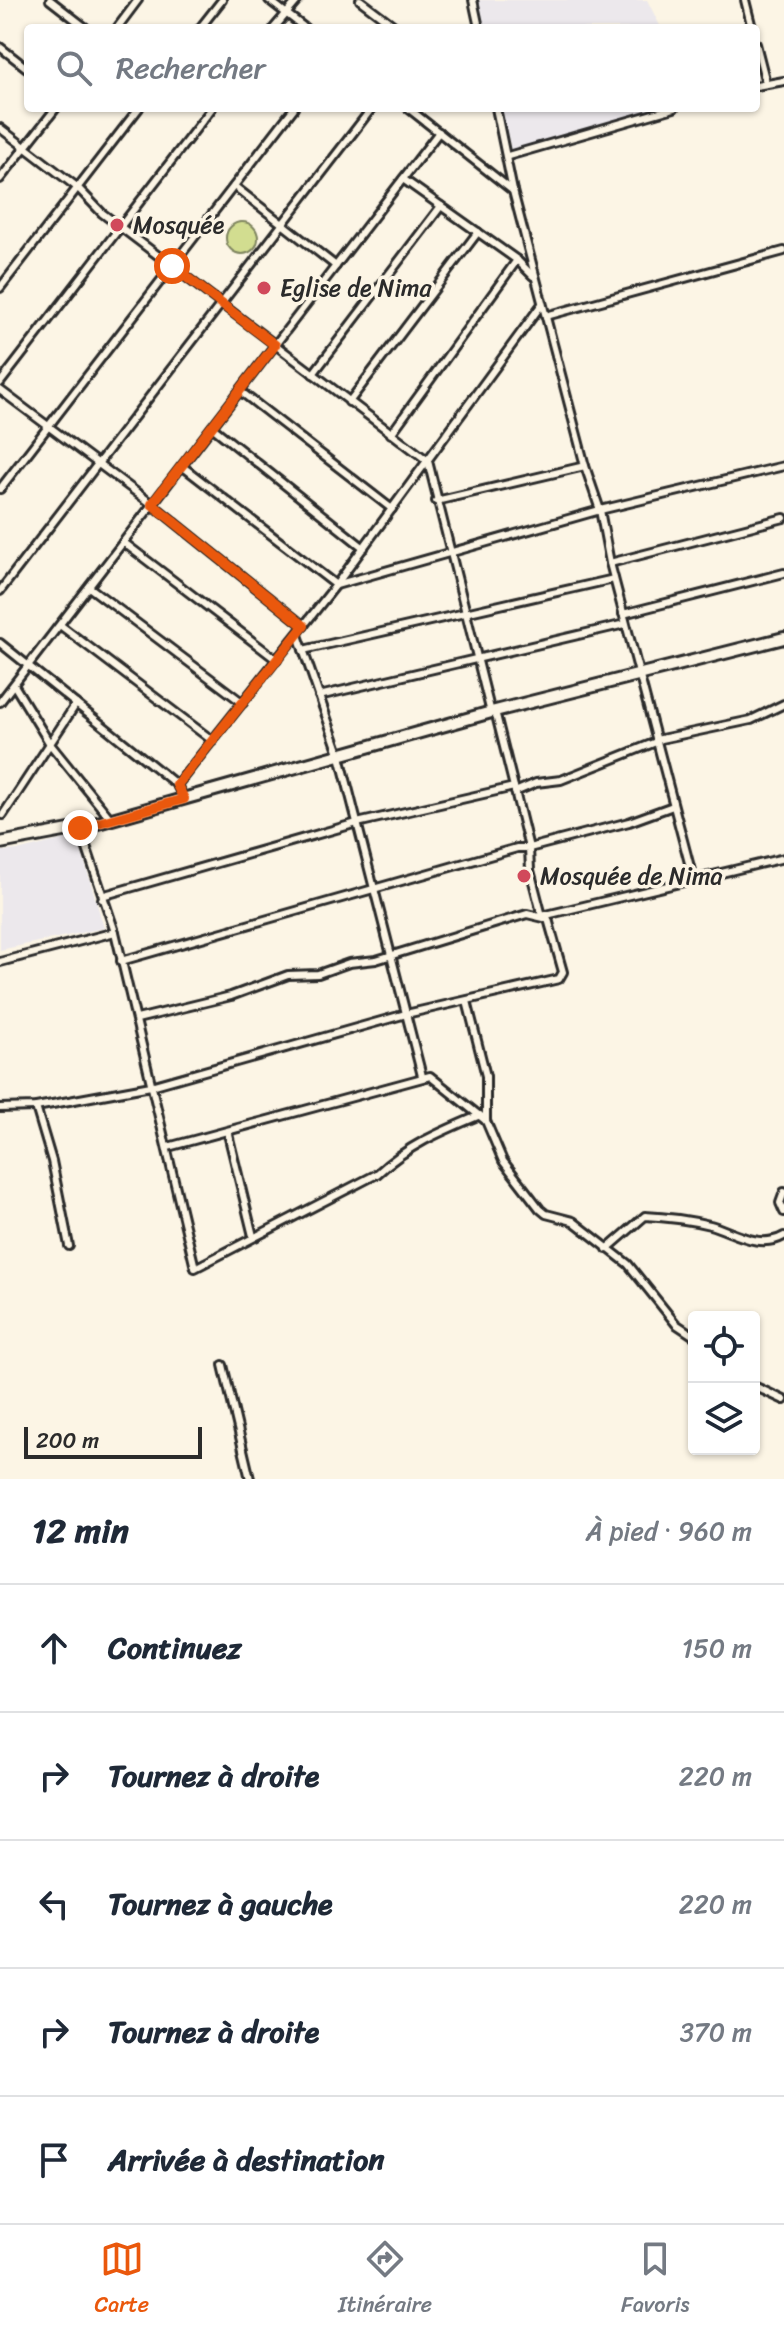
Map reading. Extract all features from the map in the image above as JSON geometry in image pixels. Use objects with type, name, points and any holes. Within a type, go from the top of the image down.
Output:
[{"type":"main road","points":[[0,843],[80,828],[109,817],[184,799],[493,712],[784,638]]},
{"type":"street","points":[[50,0],[81,24]]},
{"type":"street","points":[[120,24],[138,0]]},
{"type":"street","points":[[203,24],[222,0]]},
{"type":"street","points":[[269,0],[300,24]]},
{"type":"street","points":[[277,24],[298,0]]},
{"type":"street","points":[[360,0],[392,24]]},
{"type":"street","points":[[473,0],[478,24]]},
{"type":"street","points":[[745,0],[751,24]]},
{"type":"street","points":[[0,47],[24,66]]},
{"type":"street","points":[[760,60],[766,83]]},
{"type":"street","points":[[760,85],[784,81]]},
{"type":"street","points":[[0,179],[53,112]]},
{"type":"street","points":[[0,288],[136,112]]},
{"type":"street","points":[[0,383],[209,112]]},
{"type":"street","points":[[0,489],[291,112]]},
{"type":"street","points":[[0,591],[369,112]]},
{"type":"street","points":[[413,112],[513,191]]},
{"type":"street","points":[[497,112],[513,191],[585,466],[600,510],[625,624],[694,882]]},
{"type":"street","points":[[508,156],[660,112]]},
{"type":"street","points":[[0,128],[78,188],[121,227],[428,461],[477,659],[527,837],[530,870],[542,916]]},
{"type":"street","points":[[0,702],[439,132]]},
{"type":"street","points":[[403,179],[517,260],[536,279]]},
{"type":"street","points":[[234,186],[336,266]]},
{"type":"street","points":[[313,374],[441,206]]},
{"type":"street","points":[[349,402],[478,232]]},
{"type":"street","points":[[546,316],[784,251]]},
{"type":"street","points":[[391,434],[517,260]]},
{"type":"street","points":[[177,785],[336,585],[542,304]]},
{"type":"street","points":[[0,390],[152,504],[304,626]]},
{"type":"street","points":[[240,391],[392,509]]},
{"type":"street","points":[[212,427],[364,548]]},
{"type":"street","points":[[182,466],[336,585]]},
{"type":"street","points":[[436,501],[585,466]]},
{"type":"street","points":[[336,585],[451,555],[600,510],[784,466]]},
{"type":"street","points":[[610,563],[784,518]]},
{"type":"street","points":[[123,542],[277,660]]},
{"type":"street","points":[[623,614],[784,573]]},
{"type":"street","points":[[303,650],[614,579]]},
{"type":"street","points":[[89,587],[243,703]]},
{"type":"street","points":[[319,696],[625,624]]},
{"type":"street","points":[[60,625],[213,741]]},
{"type":"street","points":[[298,635],[340,756],[422,1076]]},
{"type":"street","points":[[0,643],[177,785],[184,799]]},
{"type":"street","points":[[14,685],[50,744],[109,817]]},
{"type":"street","points":[[3,815],[76,704]]},
{"type":"street","points":[[102,899],[105,895],[357,823],[561,780],[656,741],[751,720],[784,704]]},
{"type":"street","points":[[121,961],[517,848],[529,848],[629,822],[673,806]]},
{"type":"street","points":[[80,828],[115,932],[195,1268],[253,1236],[275,1230],[377,1174],[398,1155],[434,1134],[483,1118]]},
{"type":"street","points":[[517,848],[527,837]]},
{"type":"street","points":[[542,916],[784,858]]},
{"type":"street","points":[[0,1108],[36,1107],[151,1086],[406,1014],[562,976],[548,919],[527,914],[318,974],[288,975],[231,996],[137,1019]]},
{"type":"street","points":[[0,962],[115,932]]},
{"type":"street","points":[[467,1001],[486,1076],[483,1118]]},
{"type":"street","points":[[168,1147],[228,1134],[422,1076],[439,1079],[483,1118],[503,1161],[540,1209],[573,1221],[637,1273],[669,1316],[688,1331]]},
{"type":"street","points":[[36,1107],[52,1161],[69,1246]]},
{"type":"street","points":[[228,1134],[253,1236]]},
{"type":"street","points":[[784,1192],[780,1203],[784,1212]]},
{"type":"street","points":[[607,1249],[645,1216],[708,1225],[755,1241],[772,1242],[784,1236]]},
{"type":"street","points":[[223,1365],[250,1479]]},
{"type":"street","points":[[760,1389],[784,1400]]},
{"type":"shaded area","points":[[478,0],[647,0],[659,24],[483,24]]},
{"type":"shaded area","points":[[503,112],[667,112],[513,161]]},
{"type":"shaded area","points":[[77,836],[104,928],[0,950],[0,851],[21,850]]},
{"type":"green space","points":[[242,222],[253,227],[258,238],[253,249],[242,254],[231,249],[226,238],[231,227]]},
{"type":"place","name":"Mosquée","points":[[117,225]]},
{"type":"place","name":"Eglise de Nima","points":[[264,288]]},
{"type":"place","name":"Mosquée de Nima","points":[[524,876]]},
{"type":"route","points":[[80,828],[109,817],[184,799],[177,785],[304,626],[152,504],[275,345],[172,266]]}]
